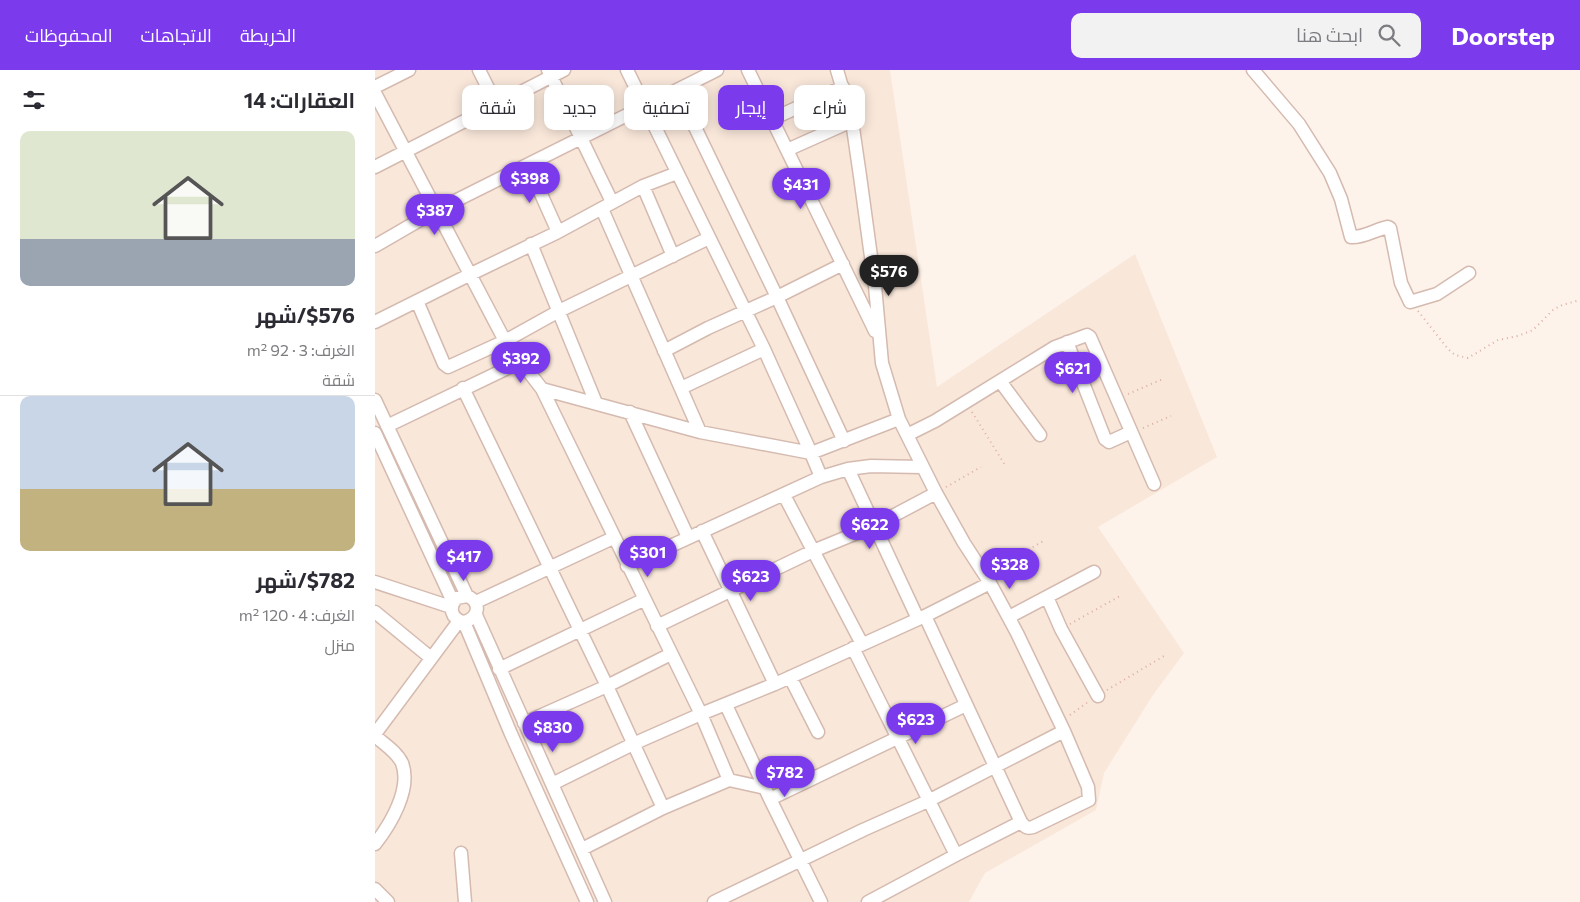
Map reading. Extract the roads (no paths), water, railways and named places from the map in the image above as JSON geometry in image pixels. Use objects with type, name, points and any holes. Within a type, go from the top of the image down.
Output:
[{"type":"street","points":[[375,87],[409,70]]},
{"type":"street","points":[[479,70],[486,85]]},
{"type":"street","points":[[528,85],[549,73],[565,70]]},
{"type":"street","points":[[627,70],[634,85]]},
{"type":"street","points":[[687,85],[717,70]]},
{"type":"street","points":[[748,70],[755,85]]},
{"type":"street","points":[[837,70],[842,85]]},
{"type":"street","points":[[1253,70],[1299,124],[1330,173],[1341,199],[1351,237],[1366,235],[1388,226],[1390,228],[1401,283],[1410,302],[1437,294],[1469,273]]},
{"type":"street","points":[[549,73],[581,138],[607,205],[631,276],[700,432]]},
{"type":"street","points":[[375,93],[505,341],[542,389],[643,600],[701,714],[729,780]]},
{"type":"street","points":[[375,246],[437,210],[624,117]]},
{"type":"street","points":[[375,167],[462,121]]},
{"type":"street","points":[[656,130],[764,349],[821,477]]},
{"type":"street","points":[[696,130],[844,441]]},
{"type":"street","points":[[777,130],[879,337]]},
{"type":"street","points":[[787,150],[832,130]]},
{"type":"street","points":[[848,469],[874,526],[996,766],[1021,822],[1028,828],[1033,828],[1089,800],[1088,787],[1009,617],[921,467],[899,419],[882,363],[875,286],[853,130]]},
{"type":"street","points":[[528,165],[558,232]]},
{"type":"street","points":[[375,322],[558,232],[643,186],[677,173]]},
{"type":"street","points":[[643,186],[673,256]]},
{"type":"street","points":[[417,301],[447,367],[505,341],[559,311],[709,238]]},
{"type":"street","points":[[531,244],[596,403]]},
{"type":"street","points":[[665,351],[708,328],[746,313],[843,264]]},
{"type":"street","points":[[907,435],[1067,342],[1087,335],[1090,337],[1154,484]]},
{"type":"street","points":[[1067,342],[1105,439],[1112,442],[1131,432]]},
{"type":"street","points":[[681,388],[764,349]]},
{"type":"street","points":[[387,426],[520,362]]},
{"type":"street","points":[[1000,381],[1040,435]]},
{"type":"street","points":[[463,388],[607,686],[663,808]]},
{"type":"street","points":[[542,389],[700,432],[811,453],[899,419]]},
{"type":"street","points":[[375,400],[478,609],[476,615],[471,620],[461,621],[431,658],[375,735],[394,752],[401,762],[405,774],[403,792],[390,824],[375,844]]},
{"type":"street","points":[[629,412],[688,537]]},
{"type":"street","points":[[375,433],[452,604],[451,612],[461,621],[587,902]]},
{"type":"street","points":[[627,566],[821,477],[848,469],[871,466],[921,467]]},
{"type":"street","points":[[657,626],[813,552],[874,526],[936,493]]},
{"type":"street","points":[[784,495],[858,646],[897,736],[956,855]]},
{"type":"street","points":[[702,531],[775,684]]},
{"type":"street","points":[[452,604],[457,598],[472,599],[613,538]]},
{"type":"street","points":[[1009,617],[1094,572]]},
{"type":"street","points":[[552,784],[633,744],[775,684],[921,617],[988,579]]},
{"type":"street","points":[[375,582],[452,604]]},
{"type":"street","points":[[1047,598],[1061,629],[1098,696]]},
{"type":"street","points":[[499,669],[643,600]]},
{"type":"street","points":[[375,612],[431,658]]},
{"type":"street","points":[[476,615],[605,902]]},
{"type":"street","points":[[524,723],[607,686],[671,654]]},
{"type":"street","points":[[790,677],[818,732]]},
{"type":"street","points":[[726,705],[821,902]]},
{"type":"street","points":[[581,849],[663,808],[729,780],[767,793],[966,705]]},
{"type":"street","points":[[714,902],[863,830],[929,802],[996,766],[1061,727]]},
{"type":"street","points":[[868,902],[1021,822]]},
{"type":"street","points":[[461,853],[465,902]]},
{"type":"street","points":[[375,889],[388,902]]}]
